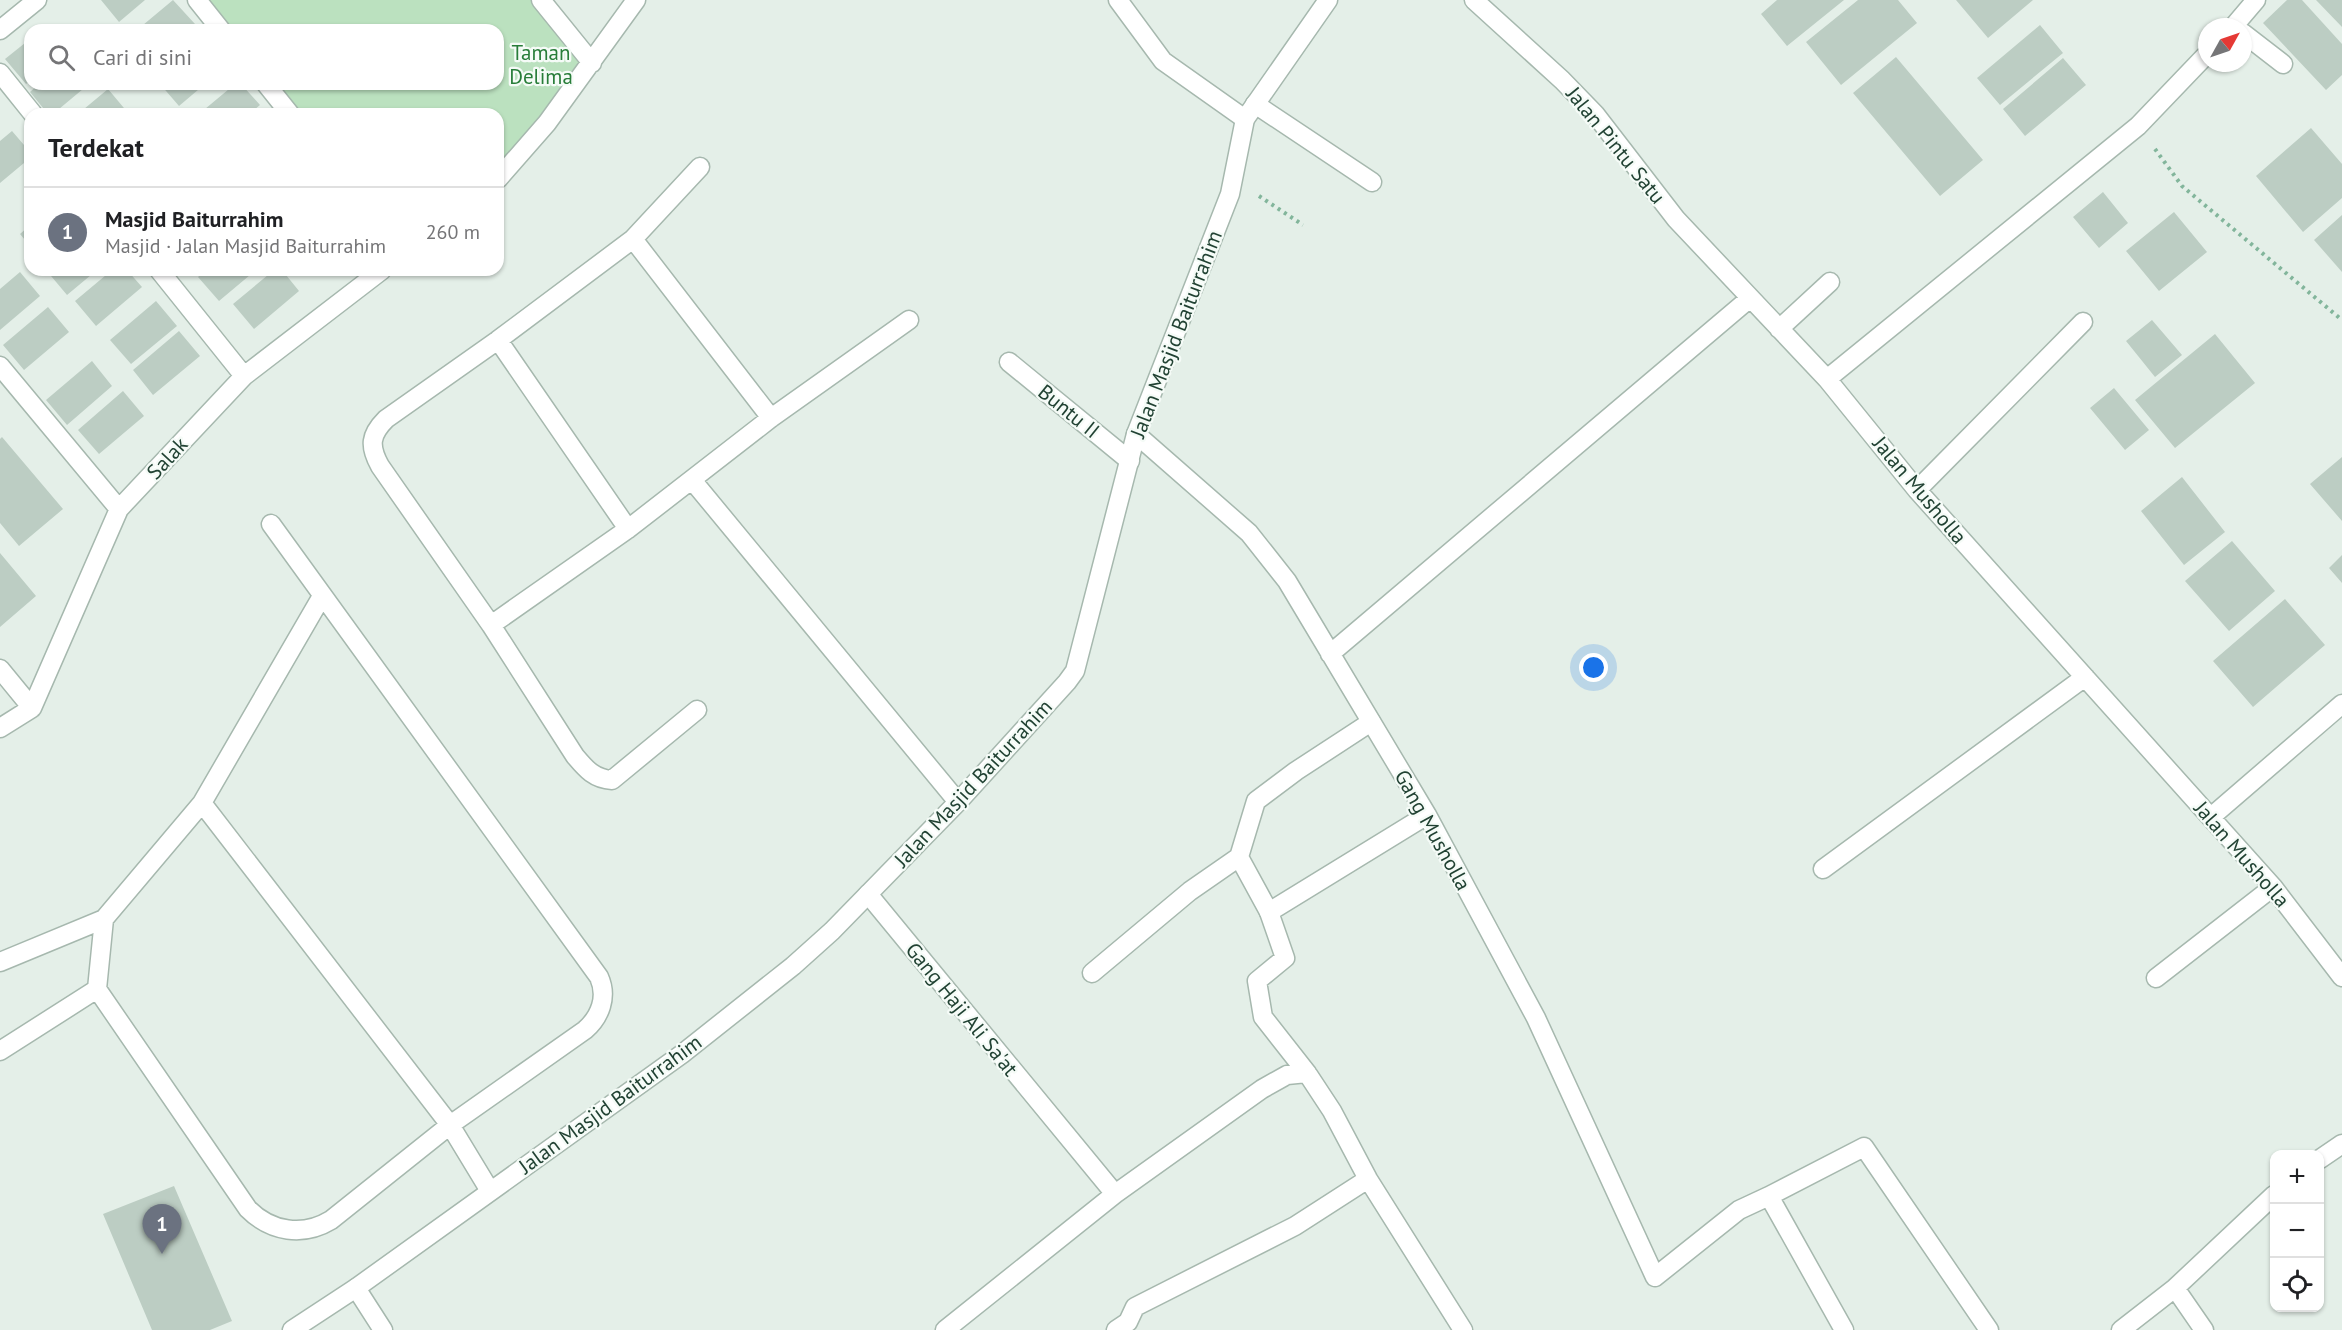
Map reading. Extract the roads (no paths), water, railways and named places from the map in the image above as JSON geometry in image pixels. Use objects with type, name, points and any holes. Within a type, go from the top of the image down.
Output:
[{"type":"street","points":[[0,30],[37,0]]},
{"type":"street","points":[[197,0],[216,24]]},
{"type":"street","points":[[541,0],[592,63]]},
{"type":"street","points":[[504,171],[548,123],[636,0]]},
{"type":"street","points":[[1118,0],[1163,61],[1245,119]]},
{"type":"street","name":"Jalan Masjid Baiturrahim","points":[[292,1330],[356,1288],[749,1003],[832,931],[958,802],[1075,671],[1136,434],[1230,194],[1245,119],[1328,0]]},
{"type":"street","name":"Jalan Pintu Satu","points":[[1474,0],[1562,80],[1595,114],[1676,219],[1749,299],[1779,328]]},
{"type":"street","points":[[2243,18],[2256,0]]},
{"type":"street","points":[[2252,40],[2283,64]]},
{"type":"street","points":[[1827,379],[2138,126],[2198,63]]},
{"type":"street","points":[[0,73],[28,108]]},
{"type":"street","points":[[271,90],[285,108]]},
{"type":"street","points":[[1256,104],[1372,182]]},
{"type":"street","points":[[697,710],[612,780],[601,780],[589,772],[575,756],[491,625],[380,466],[373,455],[371,441],[376,429],[386,418],[498,340],[633,239],[700,167]]},
{"type":"street","points":[[633,239],[771,418]]},
{"type":"street","points":[[164,276],[244,376]]},
{"type":"street","name":"Salak","points":[[32,708],[119,509],[244,376],[374,276]]},
{"type":"street","points":[[1779,328],[1830,282]]},
{"type":"street","points":[[1330,654],[1749,299]]},
{"type":"street","points":[[491,625],[628,529],[771,418],[909,320]]},
{"type":"street","points":[[1917,490],[2083,322]]},
{"type":"street","name":"Jalan Musholla","points":[[1779,328],[1827,379],[1917,490],[2273,887],[2342,977]]},
{"type":"street","points":[[498,340],[628,529]]},
{"type":"street","name":"Buntu II","points":[[1009,362],[1130,461]]},
{"type":"street","points":[[0,366],[119,509]]},
{"type":"street","name":"Gang Musholla","points":[[1136,434],[1249,533],[1287,581],[1427,815],[1536,1018],[1655,1277],[1739,1210],[1769,1196]]},
{"type":"street","points":[[692,480],[958,802]]},
{"type":"street","points":[[104,919],[97,989],[248,1209],[266,1224],[285,1230],[321,1226],[450,1125],[592,1024],[600,1010],[602,984],[271,524]]},
{"type":"street","points":[[0,962],[104,919],[202,803],[322,596]]},
{"type":"street","points":[[0,669],[32,708],[0,728]]},
{"type":"street","points":[[1823,869],[2085,677]]},
{"type":"street","points":[[2211,817],[2342,704]]},
{"type":"street","points":[[1092,973],[1190,891],[1239,857],[1256,801],[1296,771],[1371,722]]},
{"type":"street","points":[[202,803],[450,1125],[490,1191]]},
{"type":"street","points":[[1269,912],[1427,815]]},
{"type":"street","points":[[1239,857],[1269,912],[1285,958],[1257,981],[1263,1017],[1307,1073],[1332,1111],[1368,1179],[1463,1330]]},
{"type":"street","points":[[2156,978],[2273,887]]},
{"type":"street","name":"Gang Haji Ali Sa'at","points":[[868,894],[1055,1124],[1115,1194]]},
{"type":"street","points":[[0,1051],[97,989]]},
{"type":"street","points":[[945,1330],[1115,1194],[1262,1089],[1287,1075],[1307,1073]]},
{"type":"street","points":[[2324,1156],[2342,1144]]},
{"type":"street","points":[[1844,1330],[1769,1196],[1864,1147],[1989,1330]]},
{"type":"street","points":[[1116,1330],[1128,1322],[1135,1307],[1295,1226],[1368,1179]]},
{"type":"street","points":[[2121,1330],[2175,1287],[2270,1199]]},
{"type":"street","points":[[2175,1287],[2204,1330]]},
{"type":"street","points":[[356,1288],[383,1330]]},
{"type":"place","name":"Masjid Baiturrahim","points":[[162,1254]]},
{"type":"park label","name":"Taman Delima","points":[[541,64]]}]
